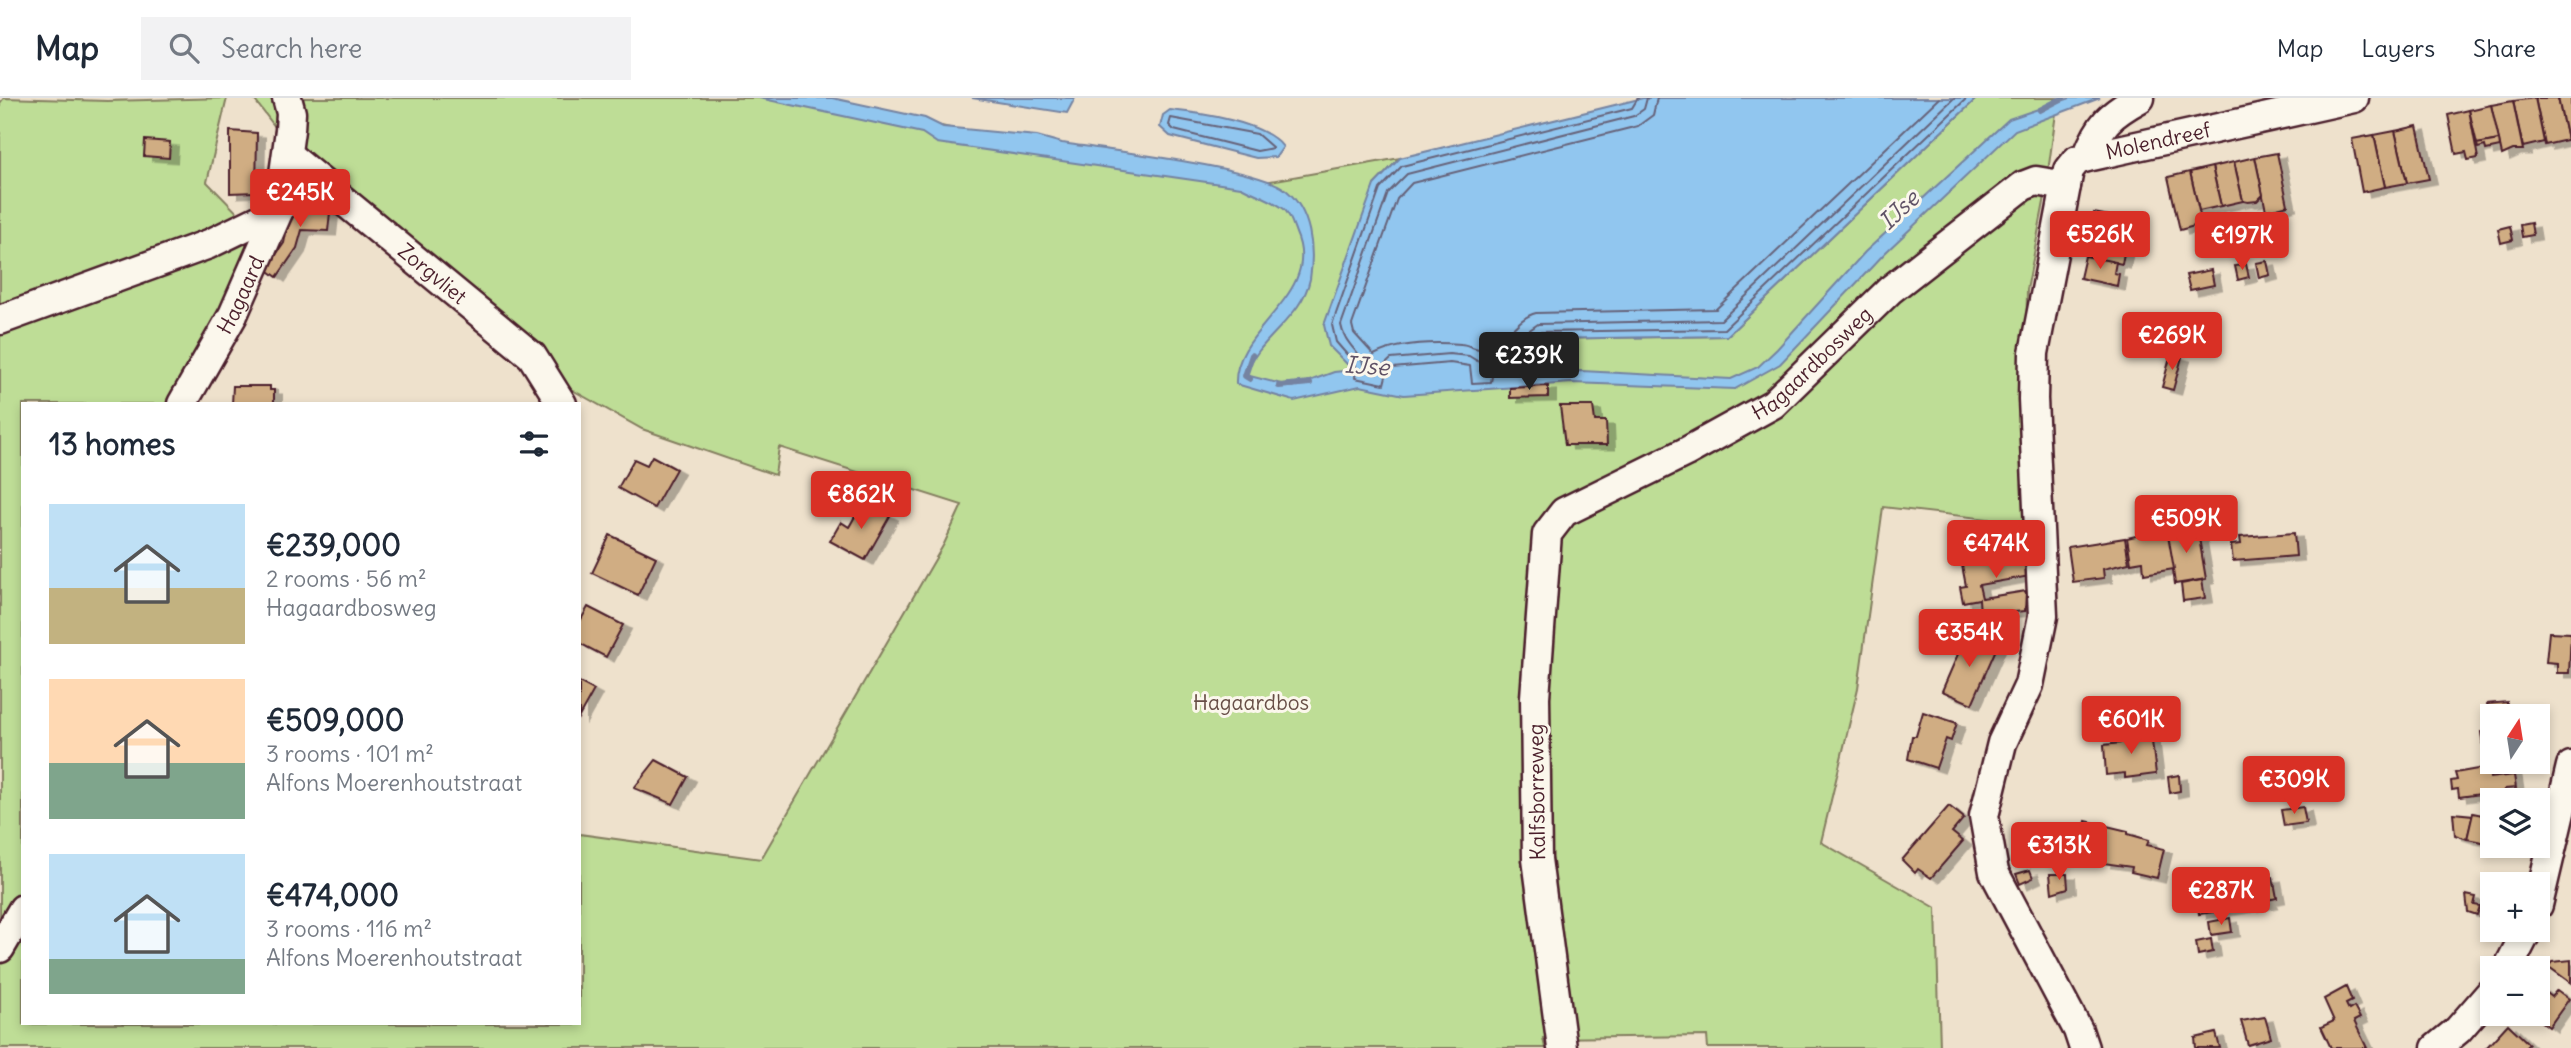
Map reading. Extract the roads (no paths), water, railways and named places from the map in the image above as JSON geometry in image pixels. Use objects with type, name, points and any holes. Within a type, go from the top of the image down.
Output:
[{"type":"street","name":"Hagaard","points":[[183,402],[233,315],[279,210],[288,155],[291,113],[287,98]]},
{"type":"street","points":[[2084,1048],[2078,1030],[1994,872],[1984,816],[2002,743],[2029,685],[2042,627],[2043,585],[2033,399],[2034,353],[2066,186],[2072,164],[2087,157],[2098,130],[2108,117],[2140,98]]},
{"type":"street","name":"Molendreef","points":[[2087,157],[2354,98]]},
{"type":"street","name":"Zorgvliet","points":[[288,155],[532,356],[561,402]]},
{"type":"street","name":"Hagaardbosweg","points":[[1547,534],[1564,512],[1686,453],[1773,404],[1890,290],[2023,186],[2036,181],[2066,186]]},
{"type":"street","points":[[0,320],[209,244],[279,210]]},
{"type":"street","name":"Kalfsborreweg","points":[[1547,534],[1535,697],[1537,859],[1562,1048]]},
{"type":"street","points":[[2547,872],[2571,766]]},
{"type":"street","points":[[0,948],[21,912]]},
{"type":"street","points":[[2436,1048],[2458,1030],[2480,1005]]},
{"type":"water","points":[[759,98],[832,98],[925,118],[943,127],[1037,136],[1062,143],[1214,167],[1245,174],[1286,190],[1301,208],[1306,219],[1312,255],[1310,279],[1298,306],[1260,350],[1246,375],[1293,387],[1334,372],[1353,370],[1329,346],[1324,325],[1374,185],[1400,158],[1643,98],[1977,98],[1727,336],[1540,339],[1518,360],[1494,372],[1582,371],[1731,379],[1758,367],[1865,252],[2009,119],[2070,98],[2100,98],[2015,130],[1885,253],[1780,364],[1735,389],[1572,383],[1404,395],[1360,386],[1294,401],[1236,384],[1239,364],[1248,345],[1289,293],[1298,275],[1301,255],[1296,233],[1288,214],[1274,202],[1241,187],[937,143],[922,133]]},
{"type":"water","points":[[972,98],[1075,98],[1067,113]]},
{"type":"water","points":[[1170,110],[1215,116],[1248,125],[1274,138],[1283,147],[1276,157],[1256,158],[1170,136],[1160,127],[1163,115]]},
{"type":"waterway","name":"IJse","points":[[2040,110],[2063,98]]},
{"type":"waterway","name":"IJse","points":[[1250,379],[1245,376],[1252,355]]},
{"type":"waterway","name":"IJse","points":[[1279,386],[1310,383]]},
{"type":"park label","name":"Hagaardbos","points":[[1251,703]]}]
